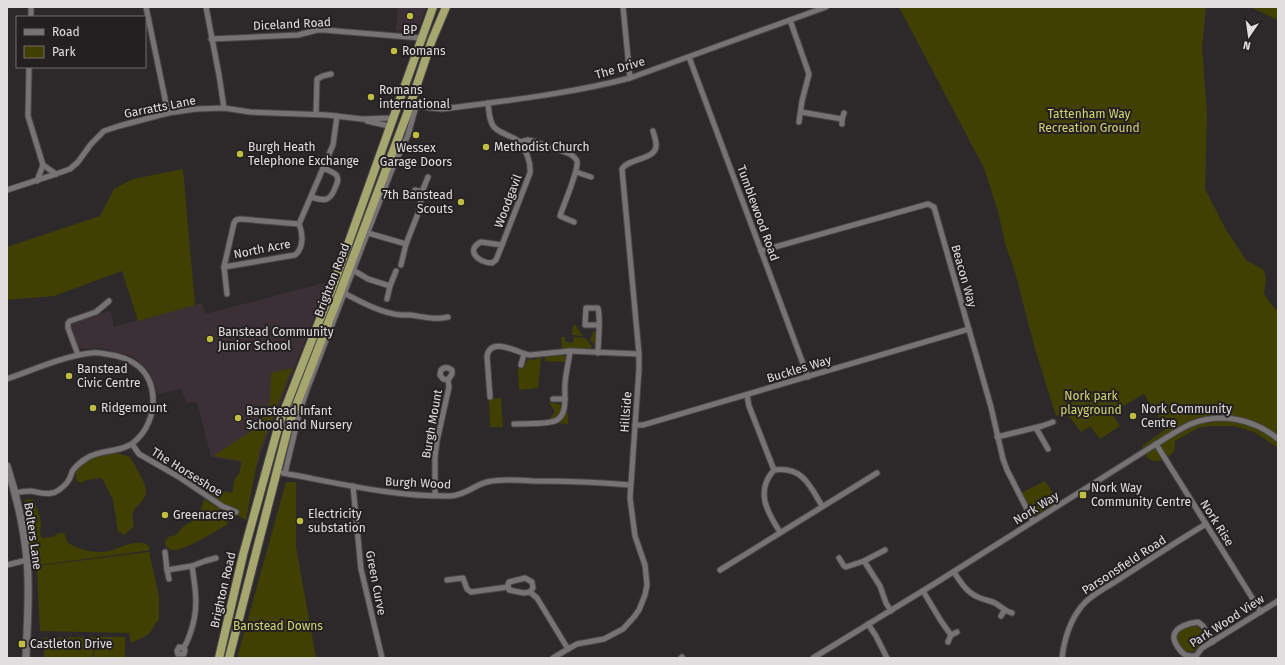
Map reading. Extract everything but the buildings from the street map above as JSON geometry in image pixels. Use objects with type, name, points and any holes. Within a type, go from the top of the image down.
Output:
[{"type":"highway","name":"Brighton Road","points":[[219,658],[243,555],[275,436],[333,286],[433,7]]},
{"type":"highway","name":"Brighton Road","points":[[229,658],[289,424],[413,105],[432,40],[446,7]]},
{"type":"highway","points":[[391,122],[394,125],[398,121],[422,57],[432,40]]},
{"type":"main road","name":"Bolters Lane","points":[[7,466],[15,493],[27,560],[26,658]]},
{"type":"street","points":[[146,7],[168,113]]},
{"type":"street","points":[[206,7],[224,108]]},
{"type":"street","points":[[623,7],[630,78]]},
{"type":"street","name":"The Drive","points":[[413,105],[442,110],[602,84],[630,78],[826,7]]},
{"type":"street","points":[[790,20],[809,74],[802,101],[799,122]]},
{"type":"street","name":"Diceland Road","points":[[211,39],[298,35],[312,31],[324,30],[421,38]]},
{"type":"street","name":"Tumblewood Road","points":[[689,57],[808,377]]},
{"type":"street","points":[[29,68],[28,116],[43,165],[37,181]]},
{"type":"street","points":[[316,114],[317,79],[330,74]]},
{"type":"street","points":[[488,103],[494,128],[516,138],[520,142],[528,140],[533,141],[570,154],[577,161],[576,169],[560,216],[574,222]]},
{"type":"street","name":"Brighton Road","points":[[285,473],[300,410],[391,172],[408,135],[413,105]]},
{"type":"street","name":"Garratts Lane","points":[[7,190],[70,169],[78,162],[91,144],[104,131],[168,113],[196,109],[224,108],[250,112],[337,116],[362,119],[377,124],[391,122]]},
{"type":"street","points":[[801,112],[842,121],[844,113]]},
{"type":"street","name":"North Acre","points":[[224,267],[295,255],[302,247],[301,228],[299,224],[333,145],[337,116]]},
{"type":"street","name":"Hillside","points":[[553,658],[577,644],[604,639],[615,634],[629,624],[637,614],[643,602],[647,585],[645,565],[638,546],[632,522],[630,485],[639,354],[622,169],[626,164],[647,156],[654,151],[656,144],[653,131]]},
{"type":"street","name":"Woodgavil","points":[[502,246],[481,242],[477,244],[474,255],[477,259],[492,263],[496,260],[502,246],[530,173],[527,154],[520,142]]},
{"type":"street","points":[[43,165],[56,174]]},
{"type":"street","points":[[311,196],[324,200],[333,195],[338,177],[336,174],[323,168]]},
{"type":"street","points":[[576,169],[591,177]]},
{"type":"street","points":[[401,265],[406,244],[420,206],[422,192],[428,177]]},
{"type":"street","points":[[415,190],[422,192]]},
{"type":"street","name":"Beacon Way","points":[[761,251],[928,204],[932,205],[934,207],[969,329],[1007,470],[1033,521]]},
{"type":"street","name":"North Acre","points":[[227,294],[224,267],[236,220],[240,219],[299,224]]},
{"type":"street","points":[[368,233],[406,244]]},
{"type":"street","points":[[353,270],[368,279],[390,286]]},
{"type":"street","points":[[388,299],[390,286],[396,271]]},
{"type":"street","points":[[344,294],[366,304],[401,315],[440,319],[448,317]]},
{"type":"street","points":[[78,355],[68,328],[68,323],[96,312],[109,301]]},
{"type":"street","points":[[598,325],[598,352]]},
{"type":"street","name":"Buckles Way","points":[[635,425],[643,425],[969,329]]},
{"type":"street","points":[[490,397],[487,356],[489,350],[494,347],[502,346],[524,354],[570,351],[639,354]]},
{"type":"street","points":[[514,424],[549,422],[556,420],[561,416],[565,400],[565,386],[570,351]]},
{"type":"street","points":[[7,379],[78,355],[93,352],[116,355],[135,363],[146,375],[153,395],[150,420],[145,430],[132,444],[118,449],[100,452],[88,457],[73,471],[68,482],[54,493],[43,494],[30,491],[15,493]]},
{"type":"street","points":[[521,365],[524,354]]},
{"type":"street","name":"Burgh Mount","points":[[435,495],[436,449],[440,424],[449,387],[448,380]]},
{"type":"street","points":[[747,395],[774,470]]},
{"type":"street","points":[[553,399],[565,400]]},
{"type":"street","name":"Nork Way","points":[[814,658],[954,572],[1156,444],[1191,424],[1216,418],[1229,418],[1258,426],[1278,439]]},
{"type":"street","points":[[997,437],[1036,428],[1053,422]]},
{"type":"street","points":[[1036,428],[1048,449]]},
{"type":"street","name":"The Horseshoe","points":[[132,444],[140,454],[179,477],[222,506],[236,512]]},
{"type":"street","name":"Nork Rise","points":[[1156,444],[1261,612]]},
{"type":"street","points":[[780,532],[769,513],[764,498],[768,477],[774,470],[789,470],[806,479],[822,506]]},
{"type":"street","name":"Burgh Wood","points":[[276,472],[391,492],[453,496],[471,490],[487,482],[516,480],[604,482],[630,485]]},
{"type":"street","points":[[720,570],[877,473]]},
{"type":"street","name":"Green Curve","points":[[353,486],[361,569],[382,658]]},
{"type":"street","name":"Parsonsfield Road","points":[[1062,658],[1070,626],[1082,605],[1206,524]]},
{"type":"street","points":[[839,558],[846,567],[864,561],[885,550]]},
{"type":"street","points":[[165,552],[169,579]]},
{"type":"street","points":[[167,570],[192,566],[216,558]]},
{"type":"street","points":[[7,565],[27,560]]},
{"type":"street","points":[[864,561],[880,586],[886,603],[891,610]]},
{"type":"street","points":[[177,656],[184,654],[185,650],[183,648],[186,644],[196,617],[192,566]]},
{"type":"street","points":[[954,572],[964,587],[969,591],[981,598],[995,603],[1004,611],[1012,612]]},
{"type":"street","points":[[447,580],[463,578],[467,589],[471,592],[508,587]]},
{"type":"street","points":[[508,587],[508,584],[512,580],[525,578],[532,582],[530,592]]},
{"type":"street","points":[[508,587],[514,592],[530,592],[537,598],[568,649]]},
{"type":"street","points":[[923,591],[951,635]]},
{"type":"street","name":"Park Wood View","points":[[1213,642],[1198,622],[1188,624],[1177,630],[1174,636],[1174,641],[1182,652],[1196,657],[1198,652],[1278,601]]},
{"type":"street","points":[[1001,616],[1004,611]]},
{"type":"street","points":[[868,624],[879,641],[887,658]]},
{"type":"street","points":[[948,642],[951,635],[957,632]]},
{"type":"shaded area","name":"BP","points":[[398,7],[426,7],[420,24],[413,31],[396,30]]},
{"type":"shaded area","name":"Banstead Community Junior School","points":[[328,282],[261,453],[258,465],[211,457],[197,402],[187,403],[181,389],[157,394],[154,382],[148,370],[129,355],[100,348],[78,349],[71,324],[110,311],[113,320],[113,327],[202,303],[205,314]]},
{"type":"green space","points":[[899,7],[1206,7],[1202,47],[1207,113],[1205,189],[1225,228],[1246,260],[1264,270],[1266,279],[1264,294],[1275,309],[1278,308],[1278,448],[1254,432],[1235,426],[1210,426],[1198,428],[1175,441],[1174,451],[1169,457],[1158,461],[1150,460],[1142,446],[1166,429],[1144,394],[1111,413],[1120,426],[1100,439],[1090,426],[1081,432],[1065,411],[1056,416],[1035,349],[1015,272],[1005,243],[998,211],[984,168]]},
{"type":"green space","points":[[1250,7],[1278,7],[1278,20]]},
{"type":"green space","points":[[183,169],[195,305],[138,321],[122,271],[54,296],[7,300],[7,247],[100,216],[114,189],[133,179]]},
{"type":"green space","points":[[573,325],[576,325],[583,336],[572,335]]},
{"type":"green space","points":[[594,330],[596,334],[595,345],[590,340]]},
{"type":"green space","points":[[561,337],[565,337],[565,342],[573,343],[574,337],[585,338],[592,346],[591,348],[562,348]]},
{"type":"green space","points":[[565,356],[565,362],[545,361],[545,357]]},
{"type":"green space","points":[[541,357],[538,388],[519,390],[518,368],[523,369],[528,359],[534,360]]},
{"type":"green space","points":[[292,368],[259,452],[246,520],[206,497],[209,493],[213,492],[214,489],[232,493],[235,478],[239,474],[242,461],[213,456],[253,430],[270,403],[271,373]]},
{"type":"green space","points":[[501,398],[503,427],[490,427],[489,399]]},
{"type":"green space","points":[[549,402],[561,405],[562,407],[558,416],[551,420],[550,418],[554,413],[554,410]]},
{"type":"green space","points":[[565,412],[568,414],[568,424],[557,423],[562,418]]},
{"type":"green space","points":[[113,452],[130,457],[146,488],[142,501],[133,513],[134,526],[124,535],[118,531],[113,500],[102,478],[87,480],[81,483],[77,481],[76,474],[77,469],[87,461]]},
{"type":"green space","points":[[1045,481],[1060,504],[1033,521],[1019,494]]},
{"type":"green space","name":"Banstead Downs","points":[[286,482],[296,482],[296,547],[316,658],[237,658]]},
{"type":"green space","points":[[29,499],[33,500],[39,513],[41,522],[40,532],[42,538],[53,537],[58,533],[64,533],[68,543],[81,549],[94,552],[109,551],[135,543],[146,544],[150,548],[148,551],[32,566],[23,503]]},
{"type":"green space","points":[[204,499],[223,511],[228,524],[184,548],[172,550],[166,547],[165,542],[168,537],[176,535],[184,526],[199,517]]},
{"type":"green space","points":[[149,552],[159,596],[159,619],[148,635],[131,643],[129,633],[40,631],[37,566]]},
{"type":"green space","points":[[1196,625],[1205,636],[1204,643],[1202,646],[1191,652],[1185,651],[1179,644],[1177,636],[1184,628]]},
{"type":"green space","points":[[93,637],[93,658],[44,658],[44,638]]},
{"type":"green space","points":[[94,637],[125,637],[125,658],[94,658]]},
{"type":"place","name":"BP","points":[[410,16]]},
{"type":"place","name":"Romans","points":[[394,51]]},
{"type":"place","name":"Romans international","points":[[371,97]]},
{"type":"place","name":"Wessex Garage Doors","points":[[416,135]]},
{"type":"place","name":"Methodist Church","points":[[486,147]]},
{"type":"place","name":"Burgh Heath Telephone Exchange","points":[[240,154]]},
{"type":"place","name":"7th Banstead Scouts","points":[[461,202]]},
{"type":"place","name":"Banstead Community Junior School","points":[[210,339]]},
{"type":"place","name":"Banstead Civic Centre","points":[[69,376]]},
{"type":"place","name":"Ridgemount","points":[[93,408]]},
{"type":"place","name":"Nork Community Centre","points":[[1133,416]]},
{"type":"place","name":"Banstead Infant School and Nursery","points":[[238,418]]},
{"type":"place","name":"Nork Way Community Centre","points":[[1083,495]]},
{"type":"place","name":"Greenacres","points":[[165,515]]},
{"type":"place","name":"Electricity substation","points":[[300,521]]},
{"type":"place","name":"Castleton Drive","points":[[22,644]]},
{"type":"park label","name":"Tattenham Way Recreation Ground","points":[[1089,121]]},
{"type":"park label","name":"Nork park playground","points":[[1091,403]]}]
